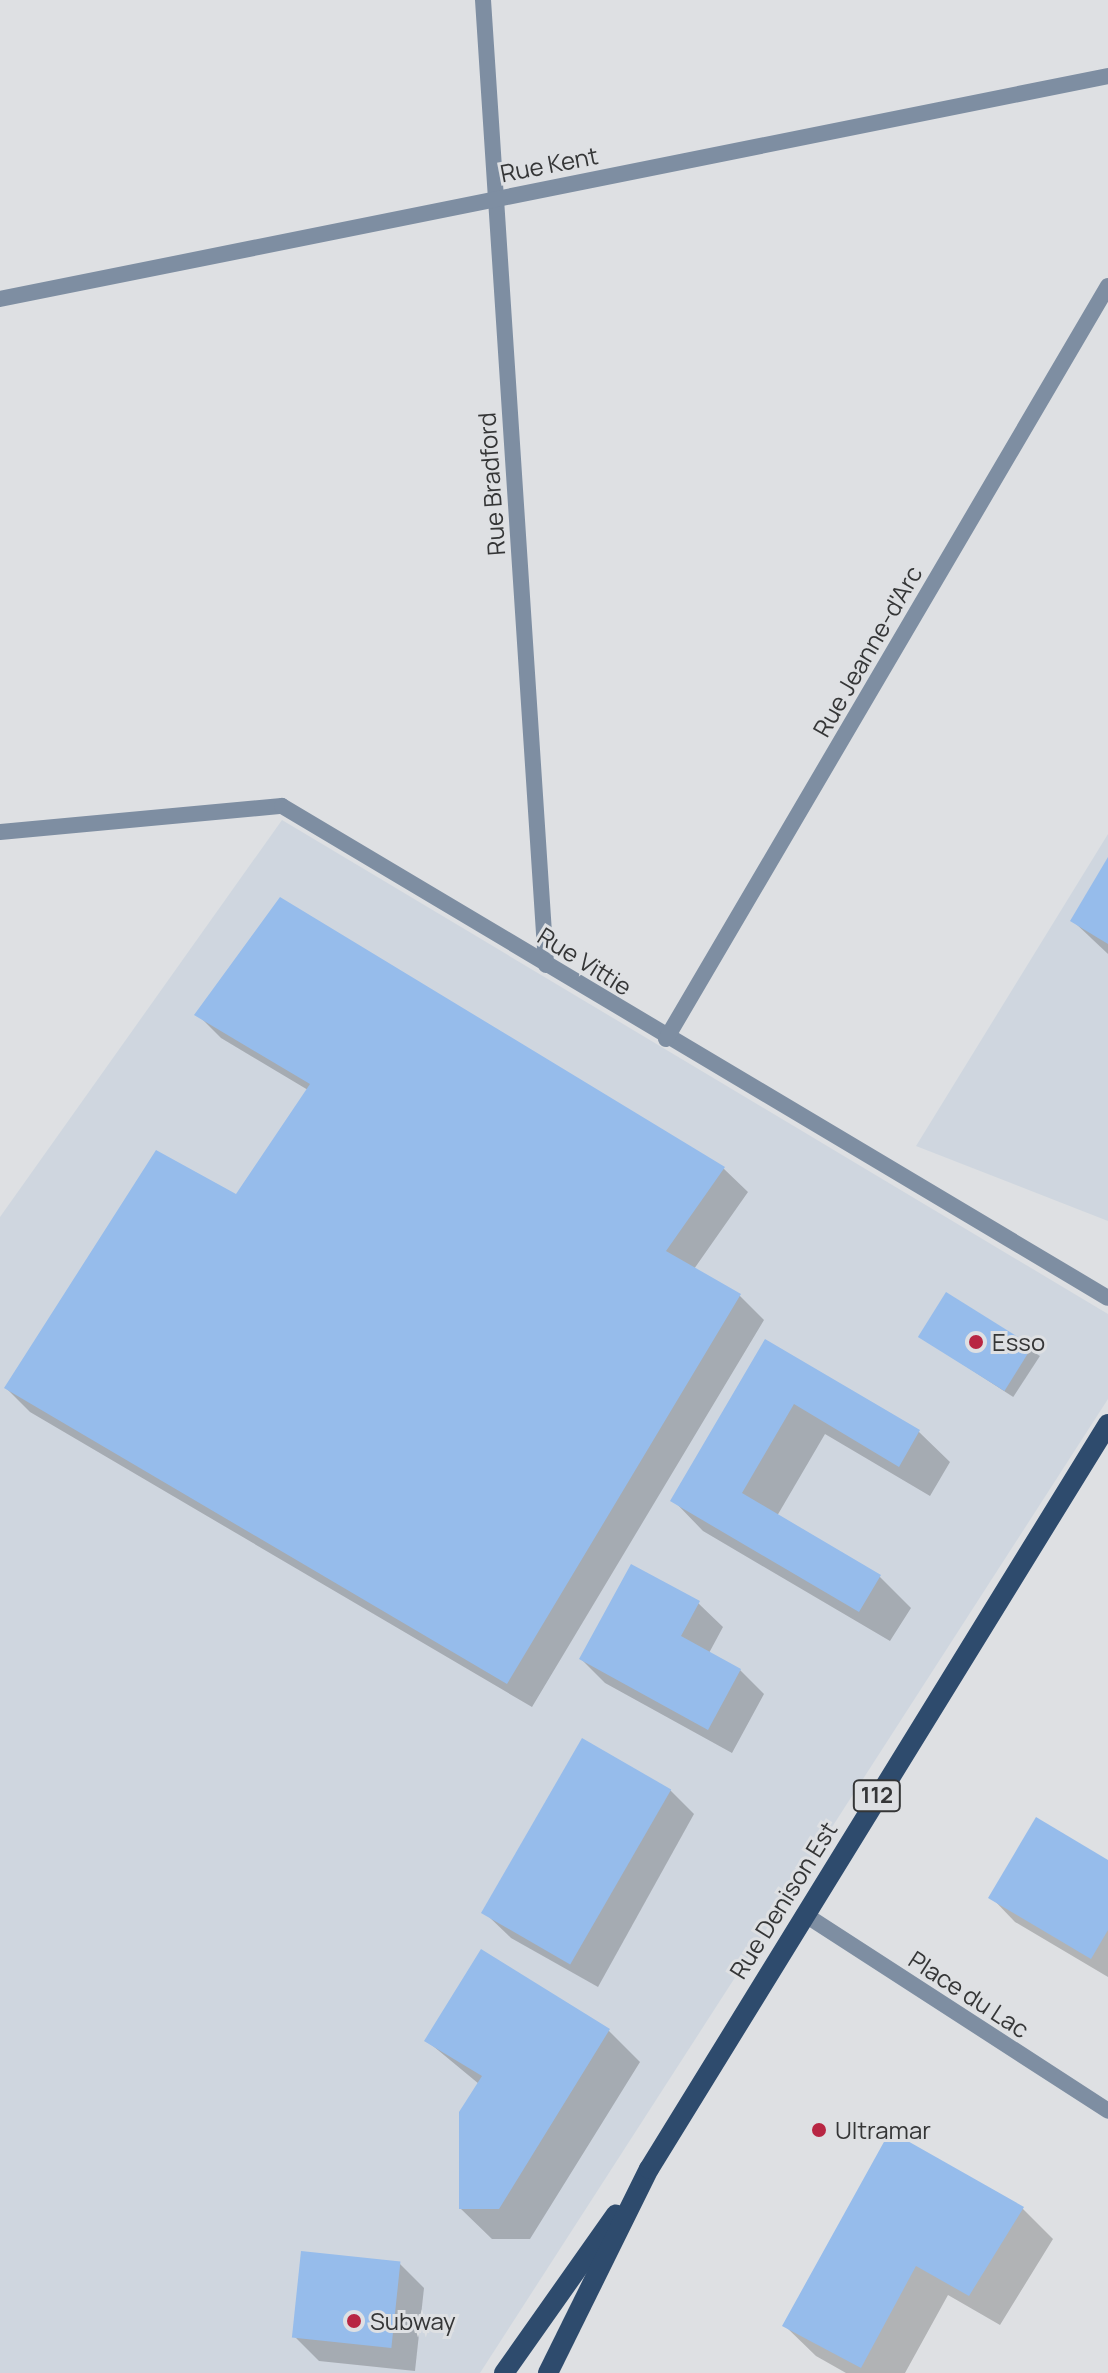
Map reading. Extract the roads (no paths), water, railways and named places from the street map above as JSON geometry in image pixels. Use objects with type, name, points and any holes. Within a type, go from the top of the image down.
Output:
[{"type":"main road","name":"Rue Denison Est","points":[[548,2373],[649,2169],[1108,1424]]},
{"type":"main road","points":[[504,2373],[649,2169]]},
{"type":"street","name":"Rue Bradford","points":[[483,0],[546,965]]},
{"type":"street","name":"Rue Kent","points":[[0,299],[1108,76]]},
{"type":"street","name":"Rue Jeanne-d'Arc","points":[[666,1039],[1108,286]]},
{"type":"street","name":"Rue Vittie","points":[[0,832],[282,806],[666,1039],[1108,1298]]},
{"type":"street","name":"Place du Lac","points":[[804,1914],[1108,2111]]},
{"type":"place","name":"Esso","points":[[976,1342]]},
{"type":"place","name":"Ultramar","points":[[819,2130]]},
{"type":"place","name":"Subway","points":[[354,2321]]}]
